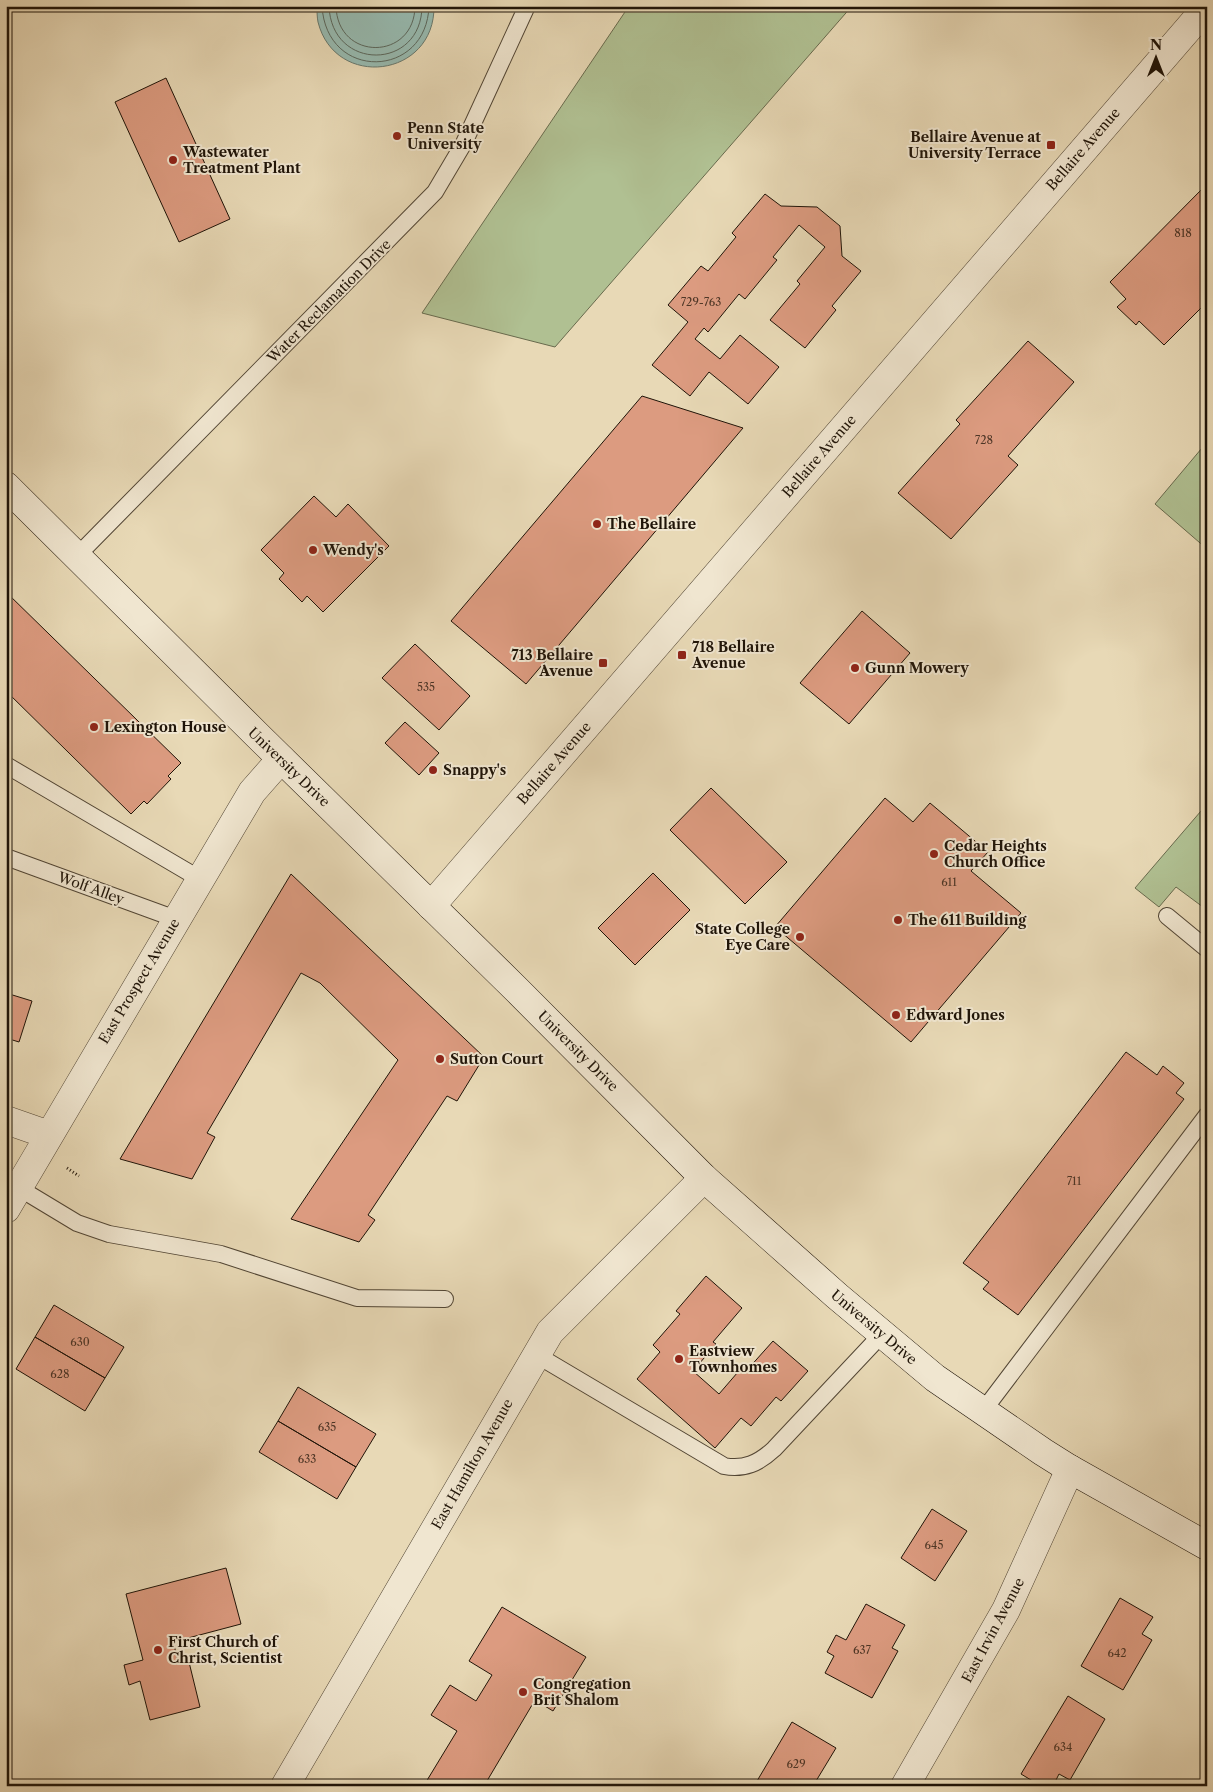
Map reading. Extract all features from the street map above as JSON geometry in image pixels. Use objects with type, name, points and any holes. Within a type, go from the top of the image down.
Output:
[{"type":"street","name":"Bellaire Avenue","points":[[431,906],[1207,7]]},
{"type":"street","name":"University Drive","points":[[6,486],[704,1178],[935,1378],[1070,1469],[1207,1546]]},
{"type":"street","name":"East Prospect Avenue","points":[[12,1198],[252,792],[280,759]]},
{"type":"street","points":[[6,1120],[49,1135]]},
{"type":"street","name":"East Hamilton Avenue","points":[[285,1786],[535,1354],[550,1332],[704,1178]]},
{"type":"street","name":"East Irvin Avenue","points":[[904,1786],[1006,1610],[1070,1469]]},
{"type":"lane","name":"Water Reclamation Drive","points":[[77,556],[435,192],[464,143],[527,6]]},
{"type":"lane","points":[[6,764],[200,879]]},
{"type":"lane","name":"Wolf Alley","points":[[6,857],[176,919]]},
{"type":"lane","points":[[1167,916],[1207,949]]},
{"type":"lane","points":[[983,1411],[1207,1115]]},
{"type":"lane","points":[[12,1198],[109,1234],[221,1254],[357,1298],[445,1299]]},
{"type":"lane","points":[[535,1354],[724,1466],[742,1467],[758,1461],[774,1449],[882,1334]]},
{"type":"path","points":[[67,1168],[79,1176]]},
{"type":"green space","points":[[629,6],[852,6],[555,347],[422,313]]},
{"type":"green space","points":[[1207,442],[1207,549],[1155,504]]},
{"type":"green space","points":[[1207,804],[1207,910],[1176,887],[1159,907],[1135,888]]},
{"type":"water","points":[[317,6],[434,6],[430,30],[419,48],[402,61],[383,66],[362,66],[343,58],[328,44],[318,22]]},
{"type":"building","name":"Wastewater Treatment Plant","points":[[166,78],[230,219],[179,242],[115,102]]},
{"type":"building","points":[[1207,184],[1207,302],[1164,345],[1139,321],[1136,325],[1117,307],[1126,299],[1110,282]]},
{"type":"building","points":[[765,194],[781,206],[817,207],[840,226],[842,256],[861,271],[832,306],[836,310],[805,348],[770,320],[800,284],[797,281],[825,247],[799,225],[773,257],[777,260],[745,299],[739,294],[708,332],[704,328],[695,339],[720,359],[740,335],[779,367],[748,404],[709,372],[690,396],[652,365],[688,322],[668,305],[701,266],[708,271],[736,237],[732,233]]},
{"type":"building","points":[[1028,341],[1074,382],[1008,456],[1018,465],[951,539],[898,493],[960,424],[956,420]]},
{"type":"building","name":"The Bellaire","points":[[642,396],[743,428],[526,684],[451,621]]},
{"type":"building","points":[[314,496],[336,517],[348,504],[389,546],[323,612],[307,596],[302,602],[279,579],[284,573],[261,550]]},
{"type":"building","name":"Lexington House","points":[[6,592],[181,763],[168,776],[171,779],[147,804],[144,801],[131,814],[6,691]]},
{"type":"building","name":"Gunn Mowery","points":[[862,611],[910,653],[849,724],[800,683]]},
{"type":"building","points":[[415,644],[470,696],[439,730],[382,678]]},
{"type":"building","points":[[405,722],[439,753],[419,775],[385,743]]},
{"type":"building","points":[[711,788],[787,862],[745,904],[670,830]]},
{"type":"building","name":"The 611 Building","points":[[885,798],[913,822],[930,803],[988,852],[971,871],[1021,913],[911,1042],[775,927]]},
{"type":"building","points":[[653,873],[690,910],[635,965],[598,928]]},
{"type":"building","name":"Sutton Court","points":[[291,874],[484,1057],[457,1101],[447,1096],[368,1215],[375,1220],[359,1242],[291,1219],[398,1060],[320,983],[301,973],[207,1133],[215,1137],[192,1179],[120,1159]]},
{"type":"building","points":[[6,993],[32,1001],[19,1042],[6,1038]]},
{"type":"building","points":[[1126,1052],[1157,1075],[1163,1066],[1184,1083],[1176,1093],[1184,1099],[1018,1315],[983,1289],[989,1282],[963,1263]]},
{"type":"building","name":"Eastview Townhomes","points":[[706,1276],[742,1308],[713,1342],[716,1344],[693,1371],[719,1394],[744,1365],[748,1369],[773,1341],[808,1371],[781,1401],[776,1397],[751,1426],[741,1418],[715,1448],[637,1379],[660,1352],[653,1345],[680,1314],[676,1311]]},
{"type":"building","points":[[54,1305],[124,1347],[105,1378],[35,1337]]},
{"type":"building","points":[[35,1337],[105,1378],[85,1411],[16,1369]]},
{"type":"building","points":[[298,1387],[376,1434],[356,1467],[278,1421]]},
{"type":"building","points":[[278,1421],[356,1467],[337,1499],[259,1452]]},
{"type":"building","points":[[932,1509],[967,1531],[935,1581],[901,1558]]},
{"type":"building","name":"First Church of Christ, Scientist","points":[[226,1568],[241,1624],[173,1642],[178,1660],[188,1658],[200,1707],[150,1720],[140,1681],[129,1685],[124,1665],[143,1660],[126,1594]]},
{"type":"building","points":[[1120,1598],[1153,1617],[1142,1634],[1152,1640],[1123,1690],[1081,1666]]},
{"type":"building","points":[[866,1604],[905,1625],[892,1648],[898,1651],[872,1698],[825,1673],[834,1656],[827,1652],[836,1635],[846,1640]]},
{"type":"building","name":"Congregation Brit Shalom","points":[[502,1607],[586,1657],[553,1711],[535,1700],[484,1786],[432,1786],[426,1782],[457,1731],[431,1715],[450,1685],[476,1701],[492,1675],[469,1661]]},
{"type":"building","points":[[1068,1696],[1105,1719],[1070,1780],[1059,1774],[1053,1786],[1041,1786],[1021,1774]]},
{"type":"building","points":[[792,1722],[836,1748],[813,1786],[766,1786],[757,1781]]},
{"type":"place","name":"Penn State University","points":[[397,136]]},
{"type":"place","name":"Bellaire Avenue at University Terrace","points":[[1051,145]]},
{"type":"place","name":"Wastewater Treatment Plant","points":[[173,160]]},
{"type":"place","name":"The Bellaire","points":[[597,524]]},
{"type":"place","name":"Wendy's","points":[[313,550]]},
{"type":"place","name":"718 Bellaire Avenue","points":[[682,655]]},
{"type":"place","name":"713 Bellaire Avenue","points":[[603,663]]},
{"type":"place","name":"Gunn Mowery","points":[[855,668]]},
{"type":"place","name":"Lexington House","points":[[94,727]]},
{"type":"place","name":"Snappy's","points":[[433,770]]},
{"type":"place","name":"Cedar Heights Church Office","points":[[934,854]]},
{"type":"place","name":"The 611 Building","points":[[898,920]]},
{"type":"place","name":"State College Eye Care","points":[[800,937]]},
{"type":"place","name":"Edward Jones","points":[[896,1015]]},
{"type":"place","name":"Sutton Court","points":[[440,1059]]},
{"type":"place","name":"Eastview Townhomes","points":[[679,1359]]},
{"type":"place","name":"First Church of Christ, Scientist","points":[[158,1650]]},
{"type":"place","name":"Congregation Brit Shalom","points":[[523,1692]]}]
